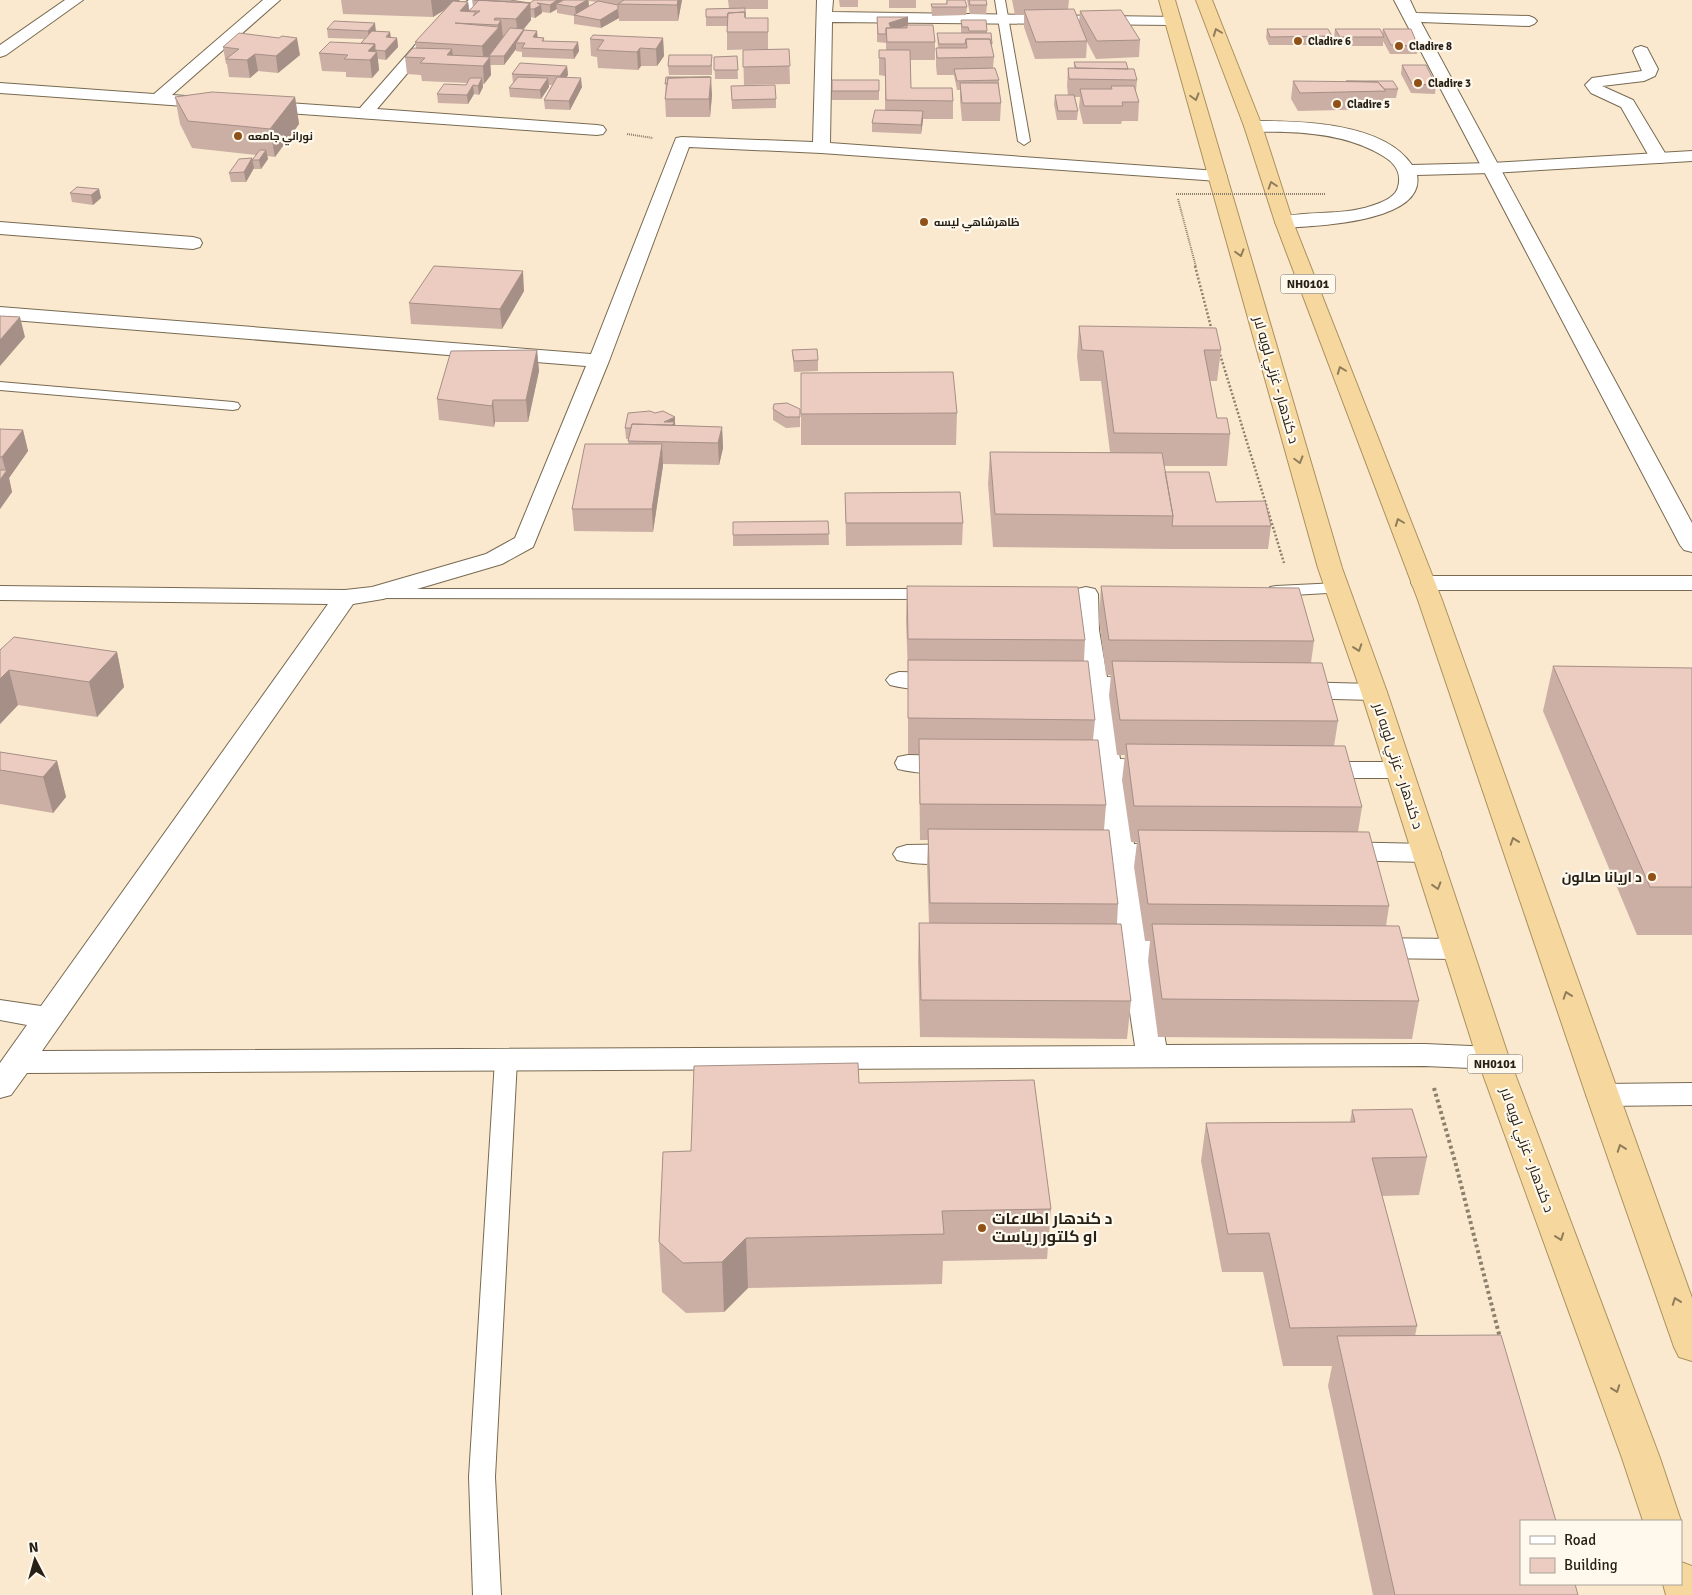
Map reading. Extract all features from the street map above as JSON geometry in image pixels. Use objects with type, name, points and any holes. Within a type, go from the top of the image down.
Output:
[{"type":"highway","name":"د کندهار - غزني لويه لار","points":[[1166,0],[1330,568],[1400,770],[1493,1058],[1641,1458],[1662,1520]]},
{"type":"highway","name":"NH0101","points":[[1204,0],[1253,126],[1284,222],[1423,583],[1692,1347]]},
{"type":"highway","points":[[1682,1582],[1686,1595]]},
{"type":"street","points":[[0,52],[75,0]]},
{"type":"street","points":[[158,99],[272,0]]},
{"type":"street","points":[[364,114],[444,21],[480,0]]},
{"type":"street","points":[[821,148],[825,0]]},
{"type":"street","points":[[1407,8],[1530,20]]},
{"type":"street","points":[[1407,8],[1692,545]]},
{"type":"street","points":[[825,17],[1173,20]]},
{"type":"street","points":[[1641,51],[1650,69],[1649,73],[1644,76],[1598,82],[1592,85],[1597,90],[1627,104],[1659,158]]},
{"type":"street","points":[[0,88],[227,104]]},
{"type":"street","points":[[246,105],[596,130]]},
{"type":"street","points":[[1253,126],[1292,126],[1332,131],[1367,141],[1393,155],[1408,170],[1410,184],[1402,197],[1383,208],[1355,216],[1284,222]]},
{"type":"street","points":[[0,593],[345,597],[374,594],[494,559],[525,542],[600,361],[682,142],[821,148],[1218,176]]},
{"type":"street","points":[[1408,170],[1491,168],[1692,156]]},
{"type":"street","points":[[0,228],[193,243]]},
{"type":"street","points":[[0,313],[600,361]]},
{"type":"street","points":[[1423,583],[1692,583]]},
{"type":"street","points":[[1086,594],[1086,630],[1152,1056]]},
{"type":"street","points":[[0,1087],[345,597]]},
{"type":"street","points":[[899,680],[968,681]]},
{"type":"street","points":[[1026,683],[1174,687]]},
{"type":"street","points":[[1272,690],[1374,692]]},
{"type":"street","points":[[908,763],[978,764]]},
{"type":"street","points":[[1038,766],[1186,768]]},
{"type":"street","points":[[1285,770],[1400,770]]},
{"type":"street","points":[[1053,853],[1200,852]]},
{"type":"street","points":[[1308,852],[1426,853]]},
{"type":"street","points":[[907,854],[994,853]]},
{"type":"street","points":[[1345,948],[1457,949]]},
{"type":"street","points":[[1057,950],[1215,949]]},
{"type":"street","points":[[0,1010],[48,1018]]},
{"type":"street","points":[[18,1062],[1425,1055],[1493,1058]]},
{"type":"street","points":[[1602,1095],[1692,1094]]},
{"type":"lane","points":[[1000,0],[1024,142]]},
{"type":"lane","points":[[0,386],[233,406]]},
{"type":"lane","points":[[1262,591],[1338,588]]},
{"type":"lane","points":[[374,594],[948,594]]},
{"type":"lane","points":[[487,1595],[482,1477],[506,1060]]},
{"type":"path","points":[[596,130],[682,142]]},
{"type":"path","points":[[1176,194],[1326,194]]},
{"type":"building","points":[[474,0],[510,0],[530,3]]},
{"type":"building","points":[[479,0],[530,3],[516,19],[495,18],[494,20],[501,20],[498,25],[455,23],[499,27],[482,46],[415,42],[453,1],[468,2],[460,11],[476,12],[473,16],[480,11],[469,11]]},
{"type":"building","points":[[534,0],[557,0],[550,5],[537,3],[541,5],[534,9],[530,9],[530,3]]},
{"type":"building","points":[[564,0],[587,0],[575,7],[556,4]]},
{"type":"building","points":[[624,0],[678,0],[677,5],[618,4]]},
{"type":"building","points":[[947,0],[965,0],[967,7],[932,7],[931,4],[947,4]]},
{"type":"building","points":[[969,0],[986,0],[987,5],[970,5]]},
{"type":"building","points":[[598,1],[618,5],[618,9],[600,20],[574,15]]},
{"type":"building","points":[[745,8],[745,12],[728,13],[727,17],[706,17],[706,9]]},
{"type":"building","points":[[1074,9],[1087,41],[1036,42],[1024,10]]},
{"type":"building","points":[[1121,10],[1140,40],[1097,41],[1080,11]]},
{"type":"building","points":[[745,12],[745,18],[768,18],[768,32],[727,32],[728,13]]},
{"type":"building","points":[[877,17],[908,17],[889,23],[891,28],[886,28],[886,34],[878,34]]},
{"type":"building","points":[[961,20],[986,20],[987,31],[969,31],[968,27],[962,27]]},
{"type":"building","points":[[334,21],[375,23],[368,31],[327,29]]},
{"type":"building","points":[[907,25],[933,25],[935,42],[887,42],[886,28],[907,28]]},
{"type":"building","points":[[510,28],[524,29],[504,56],[489,56]]},
{"type":"building","points":[[1267,29],[1328,29],[1332,36],[1270,37]]},
{"type":"building","points":[[1335,29],[1380,29],[1384,37],[1340,37]]},
{"type":"building","points":[[1383,29],[1411,29],[1418,46],[1391,45]]},
{"type":"building","points":[[524,30],[537,31],[533,37],[544,38],[542,41],[578,42],[573,50],[522,48],[525,43],[516,43]]},
{"type":"building","points":[[372,31],[390,32],[386,37],[397,38],[385,51],[375,50],[375,44],[361,43]]},
{"type":"building","points":[[239,33],[279,38],[282,36],[297,38],[276,56],[255,54],[247,60],[226,59],[239,49],[223,47]]},
{"type":"building","points":[[937,33],[991,33],[992,44],[990,39],[966,39],[965,44],[939,44]]},
{"type":"building","points":[[593,35],[663,38],[656,49],[640,48],[637,52],[597,50],[604,40],[590,39]]},
{"type":"building","points":[[966,39],[990,39],[994,57],[937,58],[936,48],[967,48]]},
{"type":"building","points":[[330,42],[375,44],[368,51],[377,52],[370,60],[344,59],[348,55],[319,53]]},
{"type":"building","points":[[413,48],[452,49],[447,55],[490,57],[483,66],[420,63],[425,58],[405,57]]},
{"type":"building","points":[[789,49],[790,66],[743,67],[743,50]]},
{"type":"building","points":[[879,50],[910,50],[911,88],[952,88],[953,101],[886,100],[885,58],[879,58]]},
{"type":"building","points":[[669,55],[712,55],[711,66],[668,66]]},
{"type":"building","points":[[737,56],[738,70],[714,70],[714,57]]},
{"type":"building","points":[[1074,62],[1126,62],[1128,69],[1076,68]]},
{"type":"building","points":[[520,63],[567,66],[560,76],[512,74]]},
{"type":"building","points":[[1402,65],[1426,65],[1436,85],[1412,84]]},
{"type":"building","points":[[995,68],[999,80],[957,81],[954,69]]},
{"type":"building","points":[[1068,68],[1134,69],[1137,80],[1069,79]]},
{"type":"building","points":[[518,77],[548,78],[540,90],[509,88]]},
{"type":"building","points":[[557,77],[581,78],[569,101],[544,100]]},
{"type":"building","points":[[666,77],[710,77],[668,78],[667,84],[665,84]]},
{"type":"building","points":[[711,77],[709,99],[665,99],[668,78]]},
{"type":"building","points":[[470,78],[482,78],[478,86],[473,85],[467,95],[437,94],[444,84],[466,85]]},
{"type":"building","points":[[832,80],[879,80],[879,91],[832,91]]},
{"type":"building","points":[[1293,81],[1378,82],[1386,91],[1300,93]]},
{"type":"building","points":[[1346,81],[1393,81],[1398,89],[1384,89],[1378,82]]},
{"type":"building","points":[[960,83],[998,83],[1001,103],[962,103]]},
{"type":"building","points":[[775,85],[776,99],[732,100],[731,86]]},
{"type":"building","points":[[1111,86],[1134,86],[1139,102],[1122,102],[1123,106],[1084,106],[1080,89],[1112,89]]},
{"type":"building","points":[[212,92],[295,97],[270,129],[188,121],[175,97]]},
{"type":"building","points":[[1055,95],[1074,95],[1078,111],[1058,111]]},
{"type":"building","points":[[875,110],[923,111],[921,125],[872,123]]},
{"type":"building","points":[[260,150],[266,150],[259,160],[252,160]]},
{"type":"building","points":[[252,158],[244,172],[229,173],[239,159]]},
{"type":"building","points":[[77,187],[99,189],[91,195],[70,193]]},
{"type":"building","points":[[434,266],[523,271],[500,309],[409,303]]},
{"type":"building","points":[[0,316],[20,317],[0,340]]},
{"type":"building","points":[[1079,326],[1216,328],[1221,350],[1204,350],[1217,418],[1227,418],[1230,434],[1114,433],[1103,351],[1082,350]]},
{"type":"building","points":[[817,349],[818,360],[794,361],[792,350]]},
{"type":"building","points":[[537,350],[526,400],[493,400],[492,406],[437,399],[451,351]]},
{"type":"building","points":[[953,372],[957,413],[801,414],[801,373]]},
{"type":"building","points":[[787,403],[800,409],[800,417],[786,417],[773,409],[774,404]]},
{"type":"building","points":[[650,411],[655,413],[663,411],[675,417],[664,422],[675,422],[672,425],[632,424],[631,428],[625,428],[628,413]]},
{"type":"building","points":[[632,424],[722,427],[718,443],[628,441]]},
{"type":"building","points":[[0,429],[23,430],[2,457],[0,457]]},
{"type":"building","points":[[585,444],[662,444],[652,509],[572,509]]},
{"type":"building","points":[[990,452],[1162,453],[1173,516],[995,514]]},
{"type":"building","points":[[0,470],[7,470],[0,480]]},
{"type":"building","points":[[1165,472],[1209,472],[1216,502],[1265,501],[1271,526],[1172,526],[1173,516]]},
{"type":"building","points":[[960,492],[963,523],[846,523],[845,493]]},
{"type":"building","points":[[828,521],[829,534],[733,535],[733,522]]},
{"type":"building","points":[[907,586],[1078,587],[1085,640],[908,639]]},
{"type":"building","points":[[1101,586],[1299,588],[1314,641],[1109,640]]},
{"type":"building","points":[[14,637],[117,652],[89,682],[9,670],[0,679],[0,650]]},
{"type":"building","points":[[908,660],[1088,661],[1095,720],[908,718]]},
{"type":"building","points":[[1112,661],[1322,663],[1338,721],[1120,720]]},
{"type":"building","points":[[1553,666],[1692,668],[1692,887],[1650,887]]},
{"type":"building","points":[[919,739],[1098,740],[1106,805],[920,804]]},
{"type":"building","points":[[1126,744],[1345,746],[1362,807],[1134,806]]},
{"type":"building","points":[[0,752],[57,761],[43,777],[0,770]]},
{"type":"building","points":[[928,829],[1109,830],[1118,904],[930,903]]},
{"type":"building","points":[[1138,830],[1369,832],[1389,906],[1148,904]]},
{"type":"building","points":[[919,923],[1121,924],[1131,1001],[921,1000]]},
{"type":"building","points":[[1152,924],[1399,926],[1419,1001],[1162,999]]},
{"type":"building","points":[[858,1063],[859,1083],[1034,1080],[1051,1209],[942,1211],[944,1234],[746,1238],[722,1262],[683,1263],[659,1242],[663,1152],[691,1151],[694,1066]]},
{"type":"building","points":[[1412,1109],[1427,1157],[1372,1158],[1417,1326],[1290,1328],[1269,1233],[1228,1234],[1206,1123],[1355,1122],[1352,1110]]},
{"type":"building","points":[[1501,1335],[1556,1520],[1520,1520],[1520,1585],[1575,1585],[1578,1595],[1395,1595],[1337,1336]]},
{"type":"place","name":"Cladire 6","points":[[1298,41]]},
{"type":"place","name":"Cladire 8","points":[[1399,46]]},
{"type":"place","name":"Cladire 3","points":[[1418,83]]},
{"type":"place","name":"Cladire 5","points":[[1337,104]]},
{"type":"place","name":"نوراني جامعه","points":[[238,136]]},
{"type":"place","name":"ظاهرشاهي لیسه","points":[[924,222]]},
{"type":"place","name":"د اریانا صالون","points":[[1652,877]]},
{"type":"place","name":"د کندهار اطلاعات او کلتور رياست","points":[[982,1228]]}]
